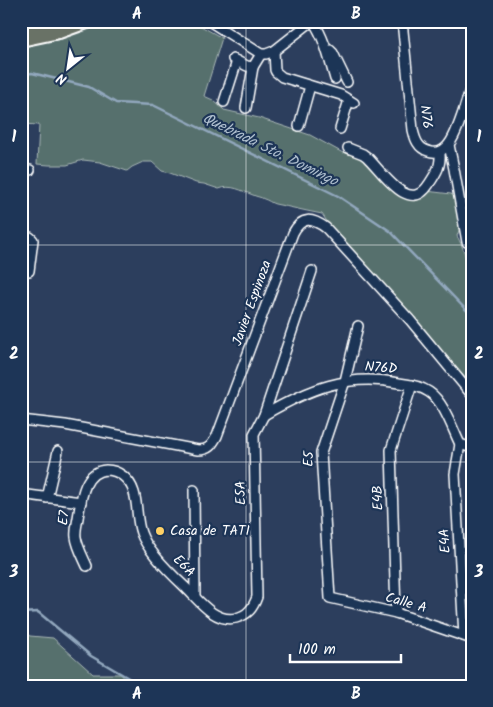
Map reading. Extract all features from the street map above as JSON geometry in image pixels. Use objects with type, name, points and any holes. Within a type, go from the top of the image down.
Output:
[{"type":"highway","points":[[21,26],[48,21]]},
{"type":"highway","points":[[21,39],[59,31],[87,21]]},
{"type":"street","points":[[209,21],[261,54],[269,54],[274,51],[312,21],[320,32],[326,47],[335,79]]},
{"type":"street","name":"N76","points":[[402,21],[414,137],[426,151],[440,152],[449,145],[456,131],[472,84]]},
{"type":"street","points":[[326,47],[333,53],[347,82]]},
{"type":"street","points":[[274,51],[275,70],[278,75],[341,95],[352,102],[340,129]]},
{"type":"street","points":[[246,108],[253,66],[261,54]]},
{"type":"street","points":[[224,102],[235,60],[247,66],[253,66]]},
{"type":"street","points":[[299,126],[310,86]]},
{"type":"street","points":[[449,145],[467,242]]},
{"type":"street","points":[[348,148],[367,157],[398,189],[411,196],[421,194],[435,176],[440,162],[440,152]]},
{"type":"street","name":"Javier Espinoza","points":[[21,420],[65,425],[198,450],[208,448],[217,436],[293,233],[300,223],[306,220],[319,223],[326,228],[410,320],[472,394]]},
{"type":"street","points":[[21,237],[30,237],[33,240],[29,271]]},
{"type":"street","name":"E5A","points":[[194,596],[208,610],[230,619],[247,613],[253,607],[257,598],[254,434],[264,415],[312,272]]},
{"type":"street","name":"E5","points":[[330,598],[321,453],[345,381],[358,326]]},
{"type":"street","name":"N76D","points":[[264,415],[312,391],[345,381],[383,380],[412,385],[429,392],[440,403],[460,444]]},
{"type":"street","name":"E4B","points":[[396,613],[391,450],[412,385]]},
{"type":"street","points":[[460,444],[472,448]]},
{"type":"street","name":"E4A","points":[[460,444],[455,474],[468,638]]},
{"type":"street","points":[[47,498],[58,451]]},
{"type":"street","name":"E6A","points":[[93,475],[100,470],[112,470],[122,475],[130,483],[136,499],[140,532],[146,544],[194,596]]},
{"type":"street","name":"E7","points":[[87,566],[76,536],[86,483],[93,475]]},
{"type":"street","points":[[194,490],[194,596]]},
{"type":"street","points":[[28,495],[81,502]]},
{"type":"street","name":"Calle A","points":[[330,598],[396,613],[468,638]]},
{"type":"green space","points":[[21,21],[192,21],[222,38],[204,96],[213,100],[224,110],[259,118],[310,135],[343,153],[359,148],[411,197],[426,191],[451,194],[458,198],[462,222],[457,236],[464,253],[467,271],[472,274],[472,386],[322,214],[275,204],[228,187],[219,189],[196,183],[162,171],[152,162],[143,162],[127,171],[100,162],[83,160],[67,165],[37,164],[39,125],[21,124]]},
{"type":"green space","points":[[21,631],[30,636],[53,638],[93,674],[121,674],[130,686],[21,686]]},
{"type":"waterway","name":"Quebrada Sto. Domingo","points":[[21,75],[32,73],[89,87],[116,103],[153,105],[338,196],[390,231],[472,316]]},
{"type":"waterway","points":[[21,613],[38,612],[91,656],[142,686]]},
{"type":"place","name":"Casa de TATI","points":[[160,531]]}]
